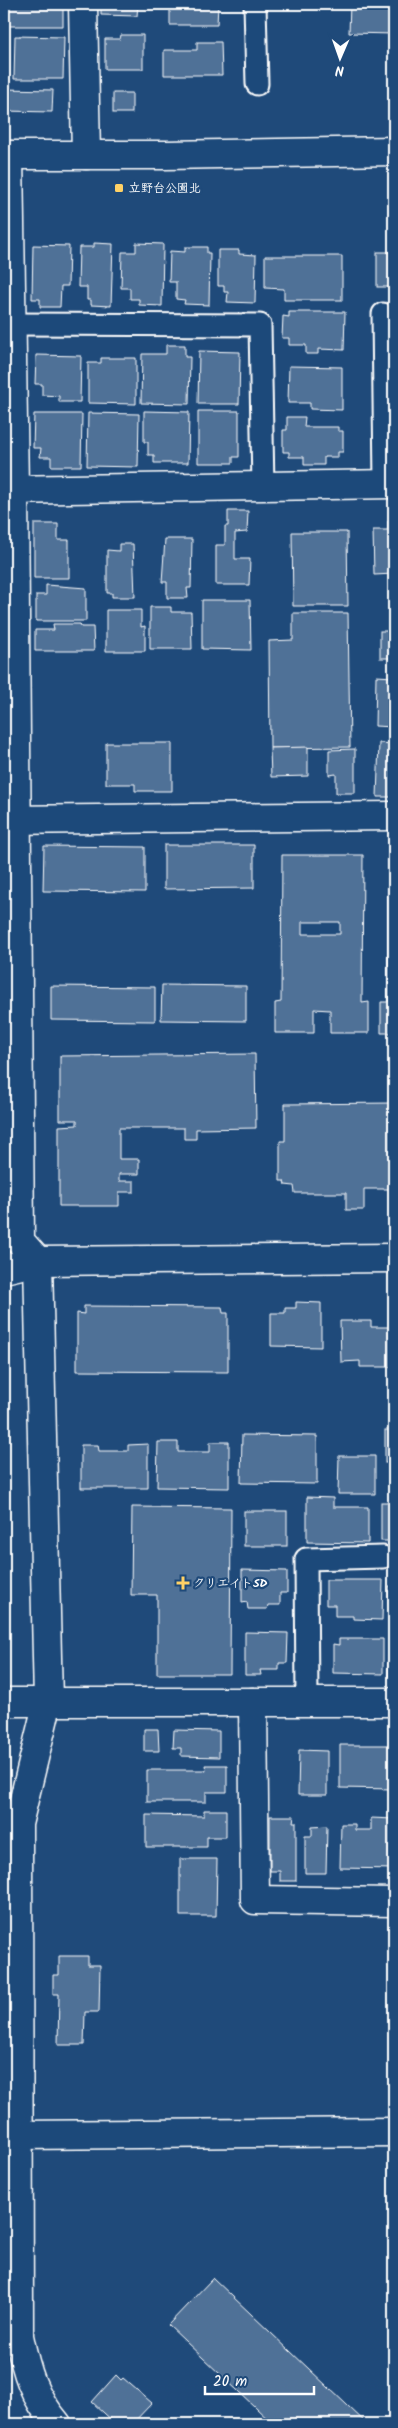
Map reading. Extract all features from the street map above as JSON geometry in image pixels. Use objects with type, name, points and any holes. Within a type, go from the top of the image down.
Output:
[{"type":"street","points":[[83,4],[86,155]]},
{"type":"street","points":[[57,2424],[42,2407],[27,2373],[11,2300],[18,2135],[18,1824],[48,1701],[38,1261],[20,1240],[11,980],[8,386],[11,324],[6,208],[6,155],[394,152]]},
{"type":"street","points":[[9,490],[390,484]]},
{"type":"street","points":[[10,820],[394,816]]},
{"type":"street","points":[[4,1268],[38,1261],[394,1258]]},
{"type":"street","points":[[4,1702],[394,1702]]},
{"type":"street","points":[[253,1702],[255,1900],[394,1902]]},
{"type":"street","points":[[18,2135],[394,2132]]},
{"type":"lane","points":[[256,4],[257,84]]},
{"type":"lane","points":[[382,314],[390,484]]},
{"type":"lane","points":[[11,324],[260,325],[263,487]]},
{"type":"lane","points":[[308,1702],[306,1559],[383,1557]]},
{"type":"building","points":[[5,4],[63,4],[63,26],[5,26]]},
{"type":"building","points":[[101,4],[138,4],[137,16],[101,15]]},
{"type":"building","points":[[170,4],[218,4],[217,25],[170,25]]},
{"type":"building","points":[[350,4],[394,4],[394,34],[349,33]]},
{"type":"building","points":[[121,35],[143,35],[143,69],[105,69],[105,39],[120,39]]},
{"type":"building","points":[[15,36],[64,37],[63,79],[14,79]]},
{"type":"building","points":[[197,42],[221,42],[222,75],[164,75],[164,50],[197,50]]},
{"type":"building","points":[[4,89],[53,90],[52,112],[4,111]]},
{"type":"building","points":[[113,93],[132,93],[132,113],[113,113]]},
{"type":"building","points":[[94,243],[113,244],[111,306],[91,305],[91,300],[87,300],[87,287],[78,287],[79,247],[94,247]]},
{"type":"building","points":[[136,243],[163,244],[162,306],[139,305],[139,299],[130,299],[130,288],[121,288],[122,252],[136,252]]},
{"type":"building","points":[[33,245],[69,246],[68,286],[61,286],[60,307],[40,307],[40,299],[32,299]]},
{"type":"building","points":[[185,247],[207,247],[207,253],[210,253],[209,305],[184,304],[185,300],[176,299],[176,282],[169,282],[170,251],[185,252]]},
{"type":"building","points":[[218,250],[239,250],[239,254],[256,255],[255,303],[227,302],[228,292],[224,292],[224,286],[218,286]]},
{"type":"building","points":[[377,252],[394,252],[394,287],[377,287]]},
{"type":"building","points":[[265,256],[342,256],[342,300],[284,300],[284,289],[265,288]]},
{"type":"building","points":[[289,312],[345,312],[344,350],[318,349],[318,354],[306,354],[306,345],[289,345],[289,338],[282,338],[283,316],[289,317]]},
{"type":"building","points":[[166,345],[185,345],[185,357],[190,357],[189,404],[141,403],[142,354],[166,354]]},
{"type":"building","points":[[199,351],[240,352],[239,404],[198,404]]},
{"type":"building","points":[[36,355],[81,356],[80,402],[59,402],[59,396],[42,395],[42,384],[35,384]]},
{"type":"building","points":[[101,358],[136,358],[136,404],[88,403],[88,363],[101,363]]},
{"type":"building","points":[[289,366],[342,367],[342,410],[310,409],[310,403],[288,403]]},
{"type":"building","points":[[144,411],[189,412],[188,463],[154,463],[154,455],[148,455],[148,442],[144,442]]},
{"type":"building","points":[[198,411],[239,411],[239,457],[233,457],[233,463],[198,463]]},
{"type":"building","points":[[88,413],[139,414],[138,467],[87,466]]},
{"type":"building","points":[[34,414],[82,414],[81,466],[51,466],[51,457],[40,457],[41,448],[33,448]]},
{"type":"building","points":[[287,417],[305,417],[304,427],[338,427],[338,431],[343,431],[343,452],[338,452],[338,457],[324,457],[324,465],[304,465],[304,457],[289,457],[289,452],[283,452],[283,430],[287,430]]},
{"type":"building","points":[[228,511],[248,511],[247,532],[235,533],[235,559],[250,559],[249,585],[216,585],[216,545],[225,545],[225,526],[228,526]]},
{"type":"building","points":[[388,521],[394,521],[394,574],[374,575],[373,530],[388,530]]},
{"type":"building","points":[[34,524],[58,524],[58,540],[69,540],[69,578],[34,578]]},
{"type":"building","points":[[292,532],[347,532],[348,606],[293,606]]},
{"type":"building","points":[[165,539],[192,539],[191,588],[187,588],[188,598],[167,598],[167,582],[162,582]]},
{"type":"building","points":[[119,544],[133,544],[135,597],[112,597],[112,593],[107,593],[107,550],[119,551]]},
{"type":"building","points":[[46,585],[86,588],[86,621],[36,621],[36,595],[46,595]]},
{"type":"building","points":[[202,600],[250,600],[251,650],[202,649]]},
{"type":"building","points":[[150,607],[171,607],[171,612],[191,612],[192,649],[150,649]]},
{"type":"building","points":[[106,610],[141,610],[141,627],[145,626],[145,651],[106,651]]},
{"type":"building","points":[[293,613],[348,613],[350,747],[270,748],[269,641],[293,640]]},
{"type":"building","points":[[53,624],[80,624],[81,627],[93,627],[94,651],[35,651],[35,630],[54,630]]},
{"type":"building","points":[[380,631],[394,631],[394,658],[380,658]]},
{"type":"building","points":[[376,676],[394,677],[394,727],[375,726]]},
{"type":"building","points":[[106,743],[172,743],[172,791],[135,791],[135,784],[106,784]]},
{"type":"building","points":[[379,743],[394,744],[394,797],[377,797]]},
{"type":"building","points":[[308,747],[308,776],[271,777],[270,748]]},
{"type":"building","points":[[355,749],[355,793],[336,793],[336,774],[329,775],[329,750]]},
{"type":"building","points":[[164,845],[254,845],[254,888],[164,889]]},
{"type":"building","points":[[44,846],[145,847],[145,892],[43,891]]},
{"type":"building","points":[[388,854],[394,854],[394,1033],[381,1033],[381,1002],[388,1002]]},
{"type":"building","points":[[282,855],[363,855],[362,1003],[369,1002],[369,1033],[330,1033],[330,1010],[314,1009],[314,1033],[275,1033],[275,1003],[281,1002]],"holes":[[[302,922],[340,922],[340,934],[302,934]]]},
{"type":"building","points":[[162,985],[246,986],[246,1021],[161,1020]]},
{"type":"building","points":[[51,986],[155,987],[155,1021],[51,1020]]},
{"type":"building","points":[[255,1054],[256,1128],[196,1129],[196,1139],[184,1139],[184,1128],[119,1128],[119,1159],[139,1159],[139,1174],[119,1174],[119,1181],[134,1181],[134,1192],[119,1192],[119,1206],[59,1206],[59,1126],[77,1125],[77,1120],[60,1120],[60,1056]]},
{"type":"building","points":[[394,1103],[394,1189],[364,1189],[364,1210],[346,1210],[346,1193],[295,1193],[294,1186],[285,1185],[284,1181],[280,1181],[280,1141],[285,1141],[285,1104]]},
{"type":"building","points":[[296,1302],[321,1303],[321,1347],[271,1346],[271,1313],[285,1313],[285,1308],[296,1308]]},
{"type":"building","points":[[84,1306],[222,1307],[223,1313],[228,1313],[228,1372],[77,1371],[77,1313],[84,1314]]},
{"type":"building","points":[[340,1321],[371,1321],[371,1327],[394,1327],[394,1367],[360,1367],[360,1361],[341,1362]]},
{"type":"building","points":[[385,1430],[394,1430],[394,1463],[385,1463]]},
{"type":"building","points":[[242,1435],[317,1436],[317,1484],[241,1483]]},
{"type":"building","points":[[158,1442],[178,1442],[178,1452],[210,1452],[210,1442],[229,1442],[229,1488],[157,1487]]},
{"type":"building","points":[[148,1444],[148,1488],[81,1488],[81,1445],[98,1445],[99,1451],[128,1451],[128,1445]]},
{"type":"building","points":[[339,1456],[375,1456],[375,1494],[338,1494]]},
{"type":"building","points":[[307,1497],[333,1498],[333,1507],[368,1507],[368,1543],[307,1542]]},
{"type":"building","points":[[381,1502],[394,1502],[394,1541],[381,1541]]},
{"type":"building","points":[[132,1507],[231,1508],[230,1674],[157,1674],[157,1595],[131,1595]]},
{"type":"building","points":[[244,1511],[287,1511],[287,1546],[244,1546]]},
{"type":"building","points":[[242,1570],[287,1571],[287,1593],[280,1593],[280,1605],[268,1605],[267,1609],[248,1609],[247,1602],[242,1603]]},
{"type":"building","points":[[326,1580],[383,1580],[382,1620],[353,1619],[353,1616],[335,1616],[335,1605],[326,1605]]},
{"type":"building","points":[[389,1586],[394,1586],[394,1605],[389,1605]]},
{"type":"building","points":[[389,1630],[394,1630],[394,1676],[388,1676]]},
{"type":"building","points":[[245,1632],[288,1633],[287,1663],[279,1663],[279,1670],[260,1670],[261,1675],[245,1675]]},
{"type":"building","points":[[339,1639],[383,1639],[383,1674],[333,1673],[333,1644],[339,1645]]},
{"type":"building","points":[[144,1729],[158,1729],[159,1751],[144,1751]]},
{"type":"building","points":[[174,1730],[219,1731],[219,1757],[181,1756],[181,1748],[173,1748]]},
{"type":"building","points":[[340,1745],[394,1745],[394,1789],[340,1788]]},
{"type":"building","points":[[299,1750],[327,1751],[327,1795],[298,1795]]},
{"type":"building","points":[[205,1765],[227,1765],[227,1792],[206,1792],[206,1802],[147,1802],[147,1770],[206,1770]]},
{"type":"building","points":[[204,1810],[226,1810],[226,1837],[207,1837],[207,1847],[146,1847],[146,1815],[204,1816]]},
{"type":"building","points":[[270,1816],[294,1816],[293,1822],[296,1822],[296,1881],[280,1881],[280,1871],[270,1871]]},
{"type":"building","points":[[371,1818],[394,1819],[394,1869],[340,1868],[341,1824],[355,1824],[355,1830],[371,1830]]},
{"type":"building","points":[[327,1826],[326,1873],[305,1873],[305,1836],[312,1836],[312,1827]]},
{"type":"building","points":[[180,1859],[217,1859],[216,1916],[180,1916]]},
{"type":"building","points":[[59,1956],[88,1956],[88,1965],[100,1965],[99,2012],[85,2012],[84,2045],[58,2045],[59,1994],[53,1994],[53,1975],[59,1975]]},
{"type":"building","points":[[213,2278],[367,2424],[273,2424],[168,2325]]},
{"type":"building","points":[[116,2375],[121,2380],[123,2378],[152,2403],[132,2424],[116,2424],[92,2402]]},
{"type":"place","name":"立野台公園北","points":[[119,188]]},
{"type":"place","name":"クリエイトSD","points":[[183,1583]]}]
